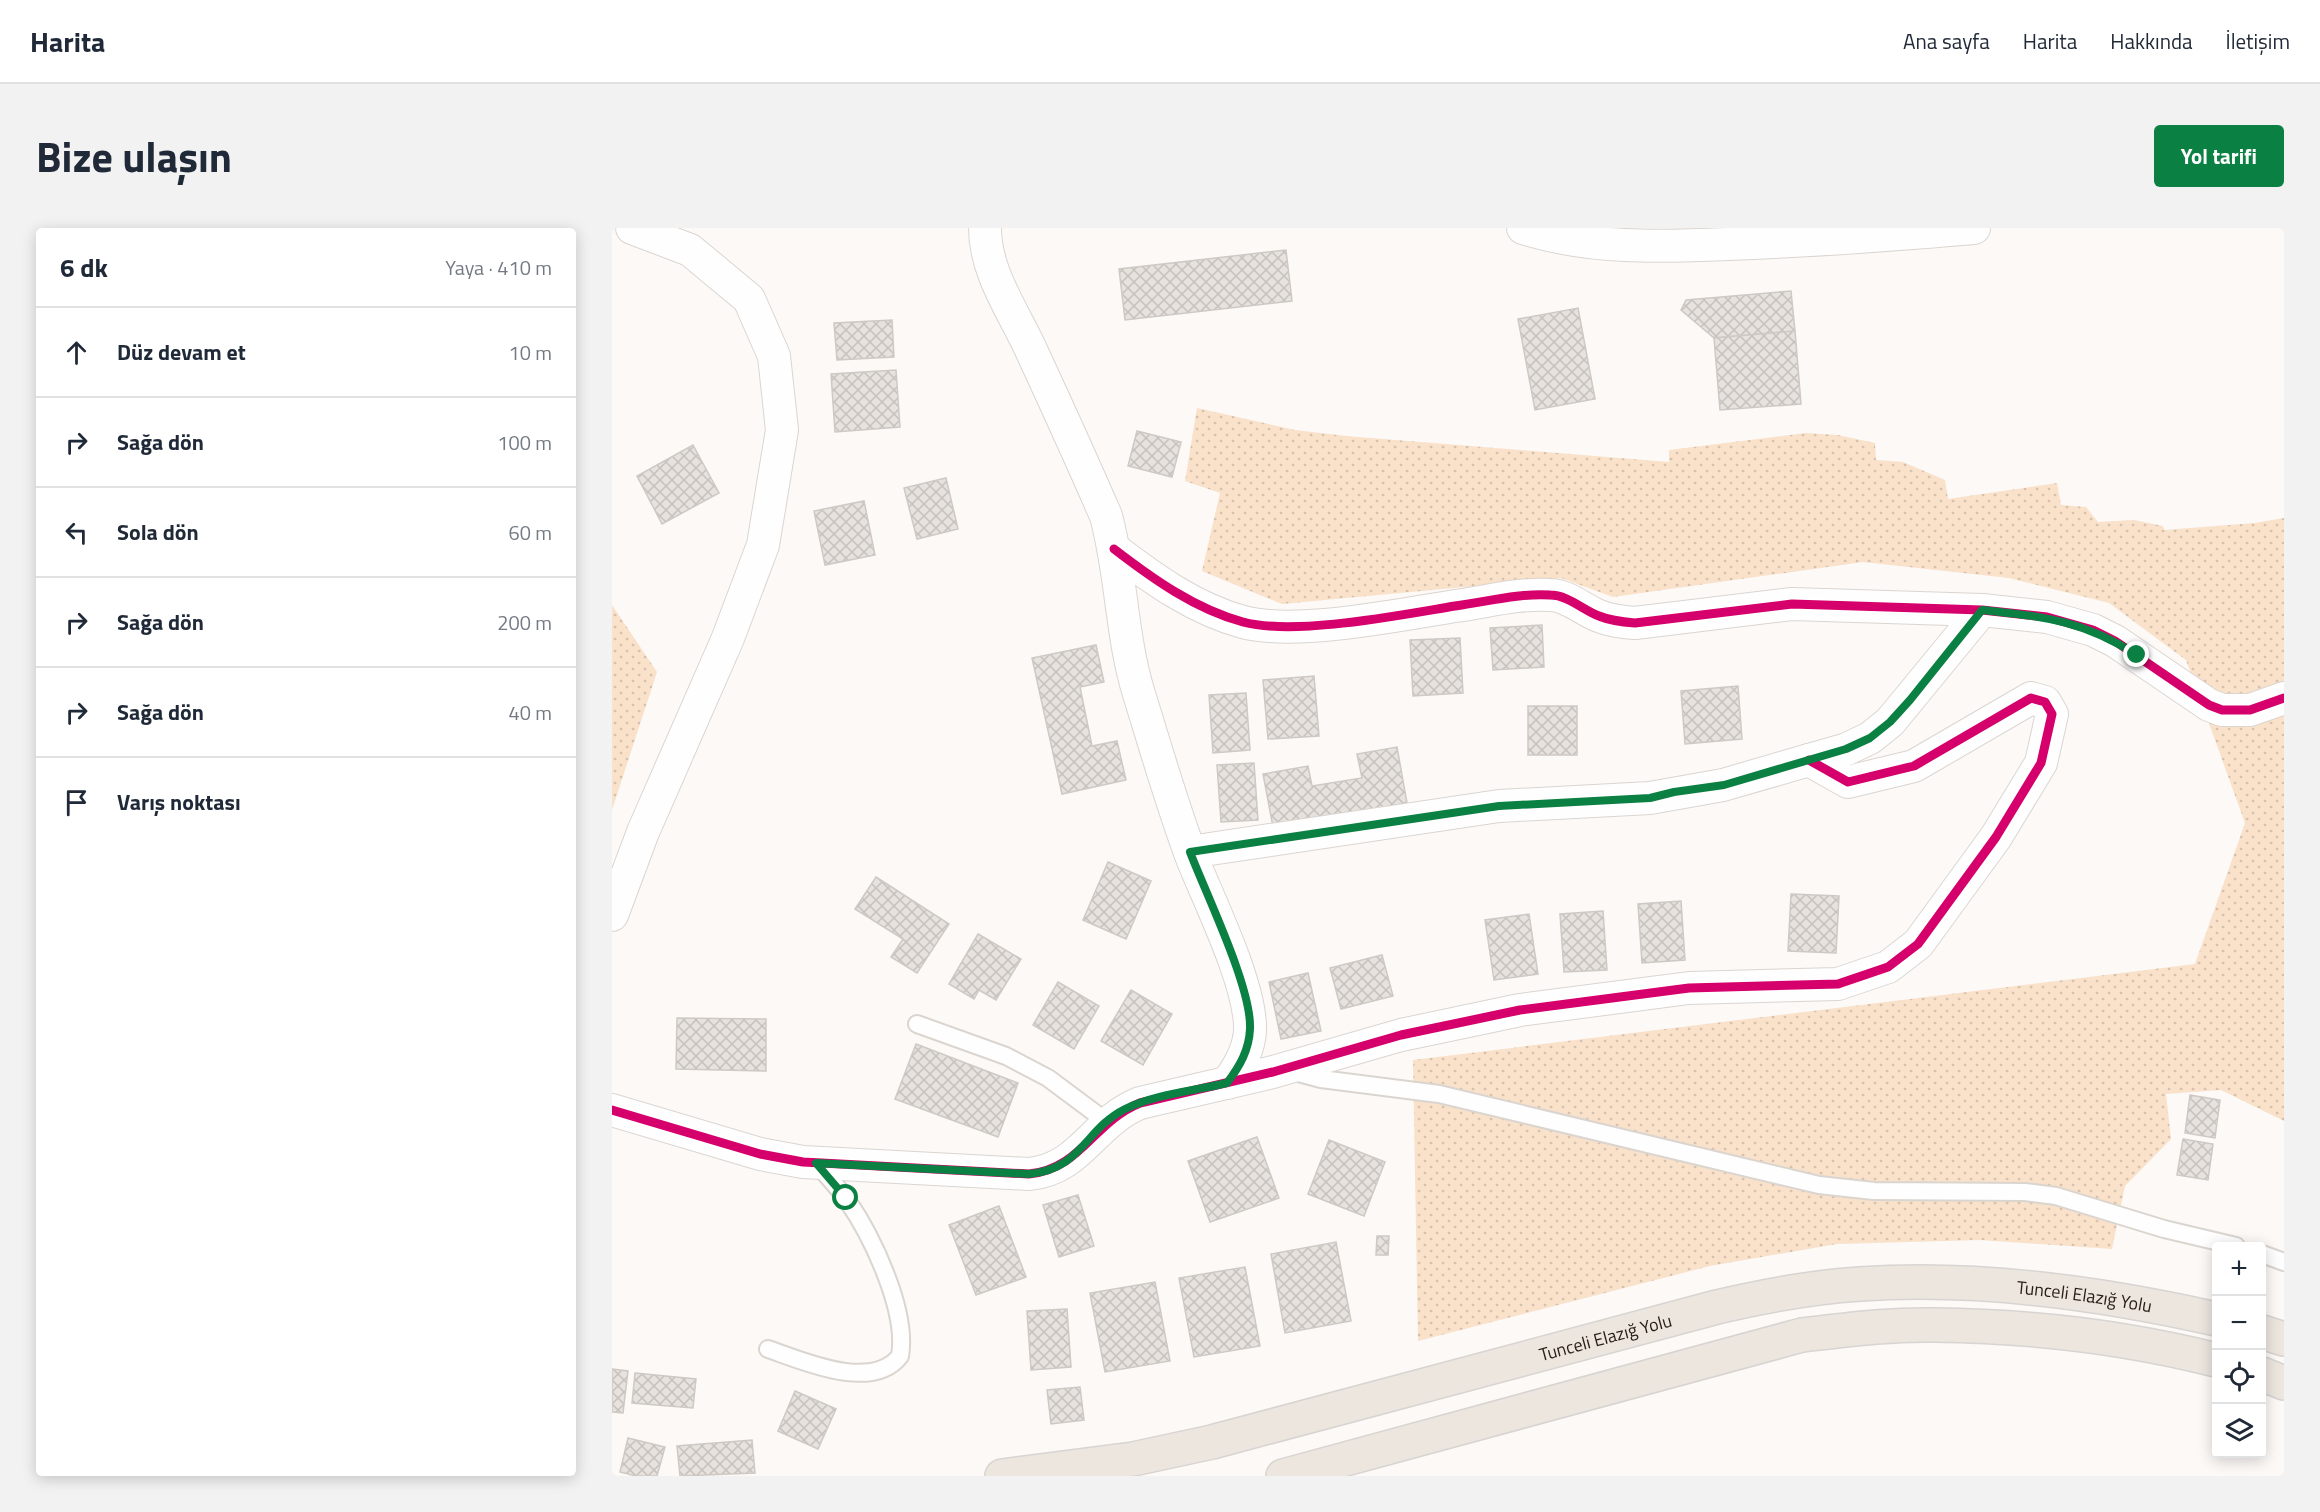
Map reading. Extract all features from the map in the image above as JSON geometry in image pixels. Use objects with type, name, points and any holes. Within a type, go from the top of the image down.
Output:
[{"type":"main road","name":"Tunceli Elazığ Yolu","points":[[1002,1476],[1133,1459],[1212,1442],[1717,1307],[1782,1292],[1905,1282],[1993,1285],[2078,1294],[2212,1318]]},
{"type":"main road","points":[[1283,1476],[1802,1335],[1869,1327],[1933,1324],[2011,1328],[2095,1337],[2173,1349],[2212,1359]]},
{"type":"main road","points":[[2266,1333],[2284,1340]]},
{"type":"main road","points":[[2266,1376],[2284,1383]]},
{"type":"street","points":[[612,915],[643,832],[728,638],[763,545],[782,430],[774,356],[749,299],[690,250],[632,228]]},
{"type":"street","points":[[985,228],[985,248],[996,278],[1106,516],[1113,549],[1125,640],[1138,692],[1190,852],[1247,1007],[1249,1041],[1244,1057],[1227,1083]]},
{"type":"street","points":[[1539,231],[1660,247],[1826,234],[1974,228]]},
{"type":"street","points":[[1113,549],[1150,576],[1200,606],[1244,622],[1271,626],[1352,621],[1507,597],[1552,594],[1599,616],[1617,622],[1635,623],[1782,604],[1982,610],[2047,617],[2093,630],[2137,655],[2198,699],[2222,710],[2250,710],[2284,698]]},
{"type":"street","points":[[1190,852],[1499,806],[1650,798],[1724,785],[1846,749],[1870,738],[1890,722],[1982,610]]},
{"type":"street","points":[[612,1110],[759,1154],[816,1163],[1045,1173],[1070,1160],[1107,1122],[1123,1110],[1140,1103],[1282,1069],[1401,1035],[1520,1010],[1689,988],[1838,984],[1888,967],[1918,944],[1996,837],[2042,763],[2052,714],[2044,702],[2031,698],[1914,766],[1848,782],[1809,760]]},
{"type":"lane","points":[[917,1024],[1006,1056],[1048,1078],[1107,1122]]},
{"type":"lane","points":[[1282,1069],[1321,1079],[1439,1094],[1818,1185],[1874,1191],[2025,1192],[2056,1196],[2145,1224],[2219,1242]]},
{"type":"lane","points":[[768,1349],[849,1373],[884,1370],[900,1356],[900,1332],[882,1267],[866,1231],[846,1198],[816,1163]]},
{"type":"lane","points":[[2266,1255],[2284,1262]]},
{"type":"shaded area","points":[[1197,408],[1295,430],[1346,436],[1669,462],[1669,450],[1806,433],[1838,435],[1875,443],[1876,460],[1903,462],[1945,480],[1948,499],[2057,483],[2061,505],[2086,507],[2098,522],[2134,520],[2163,526],[2164,530],[2255,523],[2284,518],[2284,1121],[2221,1090],[2166,1094],[2171,1139],[2125,1186],[2112,1249],[1980,1240],[1837,1244],[1710,1266],[1418,1341],[1413,1060],[2195,964],[2245,823],[2186,660],[2109,603],[2009,578],[1863,562],[1613,597],[1561,578],[1282,604],[1202,571],[1220,493],[1185,481]]},
{"type":"shaded area","points":[[612,605],[657,672],[612,810]]},
{"type":"building","points":[[1286,250],[1292,301],[1125,320],[1119,269]]},
{"type":"building","points":[[1791,291],[1795,331],[1714,338],[1681,310],[1686,300]]},
{"type":"building","points":[[1578,308],[1595,399],[1535,410],[1518,319]]},
{"type":"building","points":[[892,320],[894,357],[837,360],[834,323]]},
{"type":"building","points":[[1795,331],[1801,404],[1720,410],[1714,338]]},
{"type":"building","points":[[896,370],[900,427],[835,432],[831,374]]},
{"type":"building","points":[[1137,431],[1181,442],[1172,477],[1128,466]]},
{"type":"building","points":[[693,445],[719,493],[662,524],[637,476]]},
{"type":"building","points":[[946,478],[958,529],[917,539],[904,488]]},
{"type":"building","points":[[864,501],[875,555],[825,565],[814,511]]},
{"type":"building","points":[[1542,625],[1544,667],[1493,670],[1490,628]]},
{"type":"building","points":[[1460,638],[1463,693],[1413,696],[1410,640]]},
{"type":"building","points":[[1096,645],[1104,682],[1080,687],[1092,746],[1117,741],[1126,780],[1062,794],[1032,658]]},
{"type":"building","points":[[1314,676],[1319,736],[1268,739],[1263,680]]},
{"type":"building","points":[[1738,686],[1742,739],[1685,744],[1681,691]]},
{"type":"building","points":[[1246,693],[1250,750],[1213,753],[1209,695]]},
{"type":"building","points":[[1528,706],[1577,706],[1577,755],[1528,755]]},
{"type":"building","points":[[1397,747],[1407,803],[1273,827],[1263,774],[1308,766],[1312,786],[1362,778],[1357,754]]},
{"type":"building","points":[[1254,763],[1258,820],[1221,822],[1217,765]]},
{"type":"building","points":[[1108,862],[1151,881],[1126,939],[1083,920]]},
{"type":"building","points":[[876,877],[949,924],[917,973],[891,957],[903,939],[855,909]]},
{"type":"building","points":[[1791,894],[1839,896],[1836,953],[1788,951]]},
{"type":"building","points":[[1681,901],[1685,960],[1642,963],[1638,904]]},
{"type":"building","points":[[1603,911],[1607,970],[1564,972],[1560,914]]},
{"type":"building","points":[[1529,914],[1538,974],[1494,980],[1485,920]]},
{"type":"building","points":[[978,934],[1021,959],[996,1000],[979,990],[974,999],[949,984]]},
{"type":"building","points":[[1382,955],[1393,996],[1341,1009],[1330,968]]},
{"type":"building","points":[[1308,973],[1321,1031],[1281,1039],[1269,982]]},
{"type":"building","points":[[1058,982],[1099,1006],[1074,1049],[1033,1025]]},
{"type":"building","points":[[1131,990],[1172,1014],[1143,1065],[1101,1041]]},
{"type":"building","points":[[677,1018],[766,1019],[766,1071],[676,1069]]},
{"type":"building","points":[[916,1044],[1018,1083],[998,1137],[895,1099]]},
{"type":"building","points":[[2190,1095],[2220,1100],[2215,1138],[2185,1133]]},
{"type":"building","points":[[1257,1137],[1279,1198],[1210,1222],[1188,1161]]},
{"type":"building","points":[[2183,1139],[2213,1144],[2208,1180],[2177,1175]]},
{"type":"building","points":[[1329,1140],[1385,1162],[1364,1216],[1308,1194]]},
{"type":"building","points":[[1078,1195],[1094,1246],[1059,1257],[1043,1205]]},
{"type":"building","points":[[999,1206],[1026,1277],[976,1295],[949,1225]]},
{"type":"building","points":[[1377,1236],[1389,1236],[1388,1255],[1376,1255]]},
{"type":"building","points":[[1336,1242],[1351,1321],[1285,1333],[1271,1254]]},
{"type":"building","points":[[1245,1267],[1260,1346],[1194,1357],[1179,1278]]},
{"type":"building","points":[[1155,1282],[1170,1361],[1105,1372],[1090,1293]]},
{"type":"building","points":[[1067,1309],[1071,1367],[1031,1370],[1027,1311]]},
{"type":"building","points":[[612,1369],[628,1371],[623,1413],[612,1412]]},
{"type":"building","points":[[635,1373],[696,1379],[693,1408],[632,1403]]},
{"type":"building","points":[[1080,1387],[1084,1420],[1051,1424],[1047,1390]]},
{"type":"building","points":[[795,1391],[836,1409],[818,1449],[778,1431]]},
{"type":"building","points":[[628,1438],[665,1447],[657,1476],[636,1476],[620,1472]]},
{"type":"building","points":[[752,1440],[755,1473],[680,1476],[677,1446]]},
{"type":"cycle path","points":[[1114,549],[1159,582],[1191,601],[1225,616],[1265,626],[1290,627],[1348,623],[1526,595],[1563,597],[1603,618],[1635,623],[1792,604],[1982,610],[2047,617],[2093,630],[2115,641],[2209,705],[2222,710],[2250,710],[2284,698]]},
{"type":"cycle path","points":[[612,1110],[760,1154],[803,1162],[1029,1174],[1047,1170],[1062,1163],[1110,1121],[1140,1103],[1273,1072],[1401,1035],[1520,1010],[1689,988],[1838,984],[1888,967],[1918,944],[1996,837],[2041,763],[2052,714],[2045,702],[2031,698],[1914,766],[1848,782],[1809,760]]},
{"type":"route","points":[[846,1198],[816,1163],[1045,1173],[1070,1160],[1098,1130],[1123,1110],[1140,1103],[1227,1083],[1238,1069],[1249,1041],[1250,1026],[1247,1007],[1242,986],[1190,852],[1499,806],[1612,802],[1650,798],[1724,785],[1846,749],[1870,738],[1890,722],[1982,610],[2071,622],[2093,630],[2137,655]]}]
